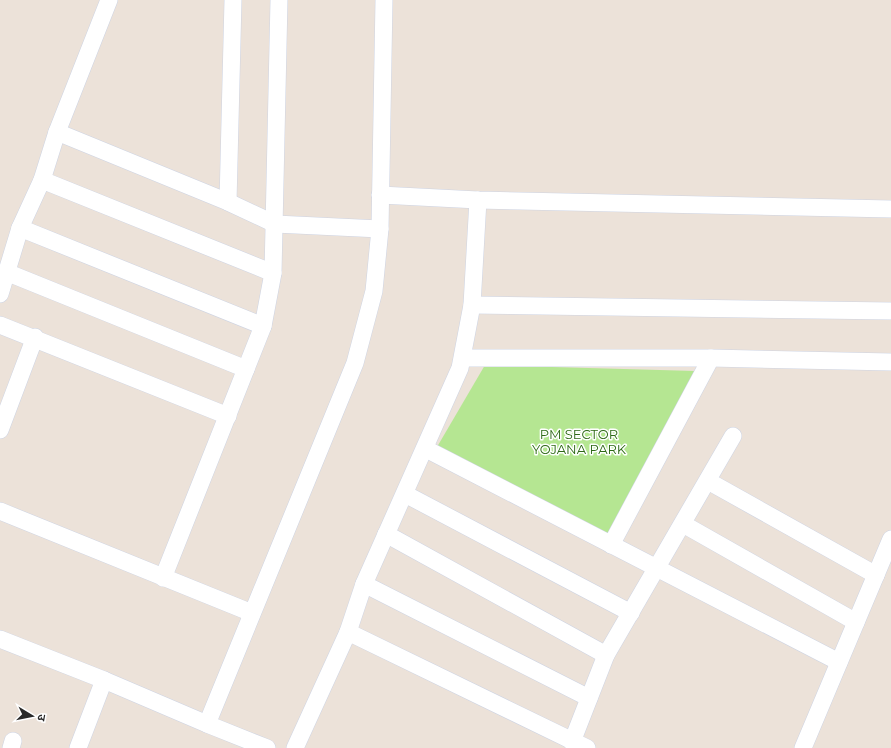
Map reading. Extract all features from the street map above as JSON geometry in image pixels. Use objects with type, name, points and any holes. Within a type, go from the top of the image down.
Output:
[{"type":"street","points":[[0,294],[20,228],[42,180],[57,132],[110,0]]},
{"type":"street","points":[[228,202],[233,0]]},
{"type":"street","points":[[163,578],[263,326],[274,273],[279,0]]},
{"type":"street","points":[[207,724],[354,363],[374,291],[380,229],[384,0]]},
{"type":"street","points":[[57,132],[228,202],[275,224],[380,229]]},
{"type":"street","points":[[42,180],[274,273]]},
{"type":"street","points":[[380,195],[478,200],[891,209]]},
{"type":"street","points":[[295,748],[348,632],[364,584],[426,449],[460,368],[472,305],[478,200]]},
{"type":"street","points":[[20,228],[263,326]]},
{"type":"street","points":[[6,272],[246,369]]},
{"type":"street","points":[[472,305],[891,311]]},
{"type":"street","points":[[0,324],[228,416]]},
{"type":"street","points":[[0,430],[35,337]]},
{"type":"street","points":[[463,358],[711,358],[891,362]]},
{"type":"street","points":[[611,545],[711,358]]},
{"type":"street","points":[[348,632],[580,745],[589,698],[606,655],[733,436]]},
{"type":"street","points":[[426,449],[840,662]]},
{"type":"street","points":[[708,481],[876,575]]},
{"type":"street","points":[[405,494],[631,613]]},
{"type":"street","points":[[0,511],[252,613]]},
{"type":"street","points":[[683,524],[856,622]]},
{"type":"street","points":[[386,534],[606,655]]},
{"type":"street","points":[[803,748],[891,539]]},
{"type":"street","points":[[364,584],[589,698]]},
{"type":"street","points":[[0,639],[104,680],[267,748]]},
{"type":"street","points":[[78,748],[104,680]]},
{"type":"green space","name":"PM SECTOR YOJANA PARK","points":[[485,365],[695,371],[612,545],[437,447]]}]
